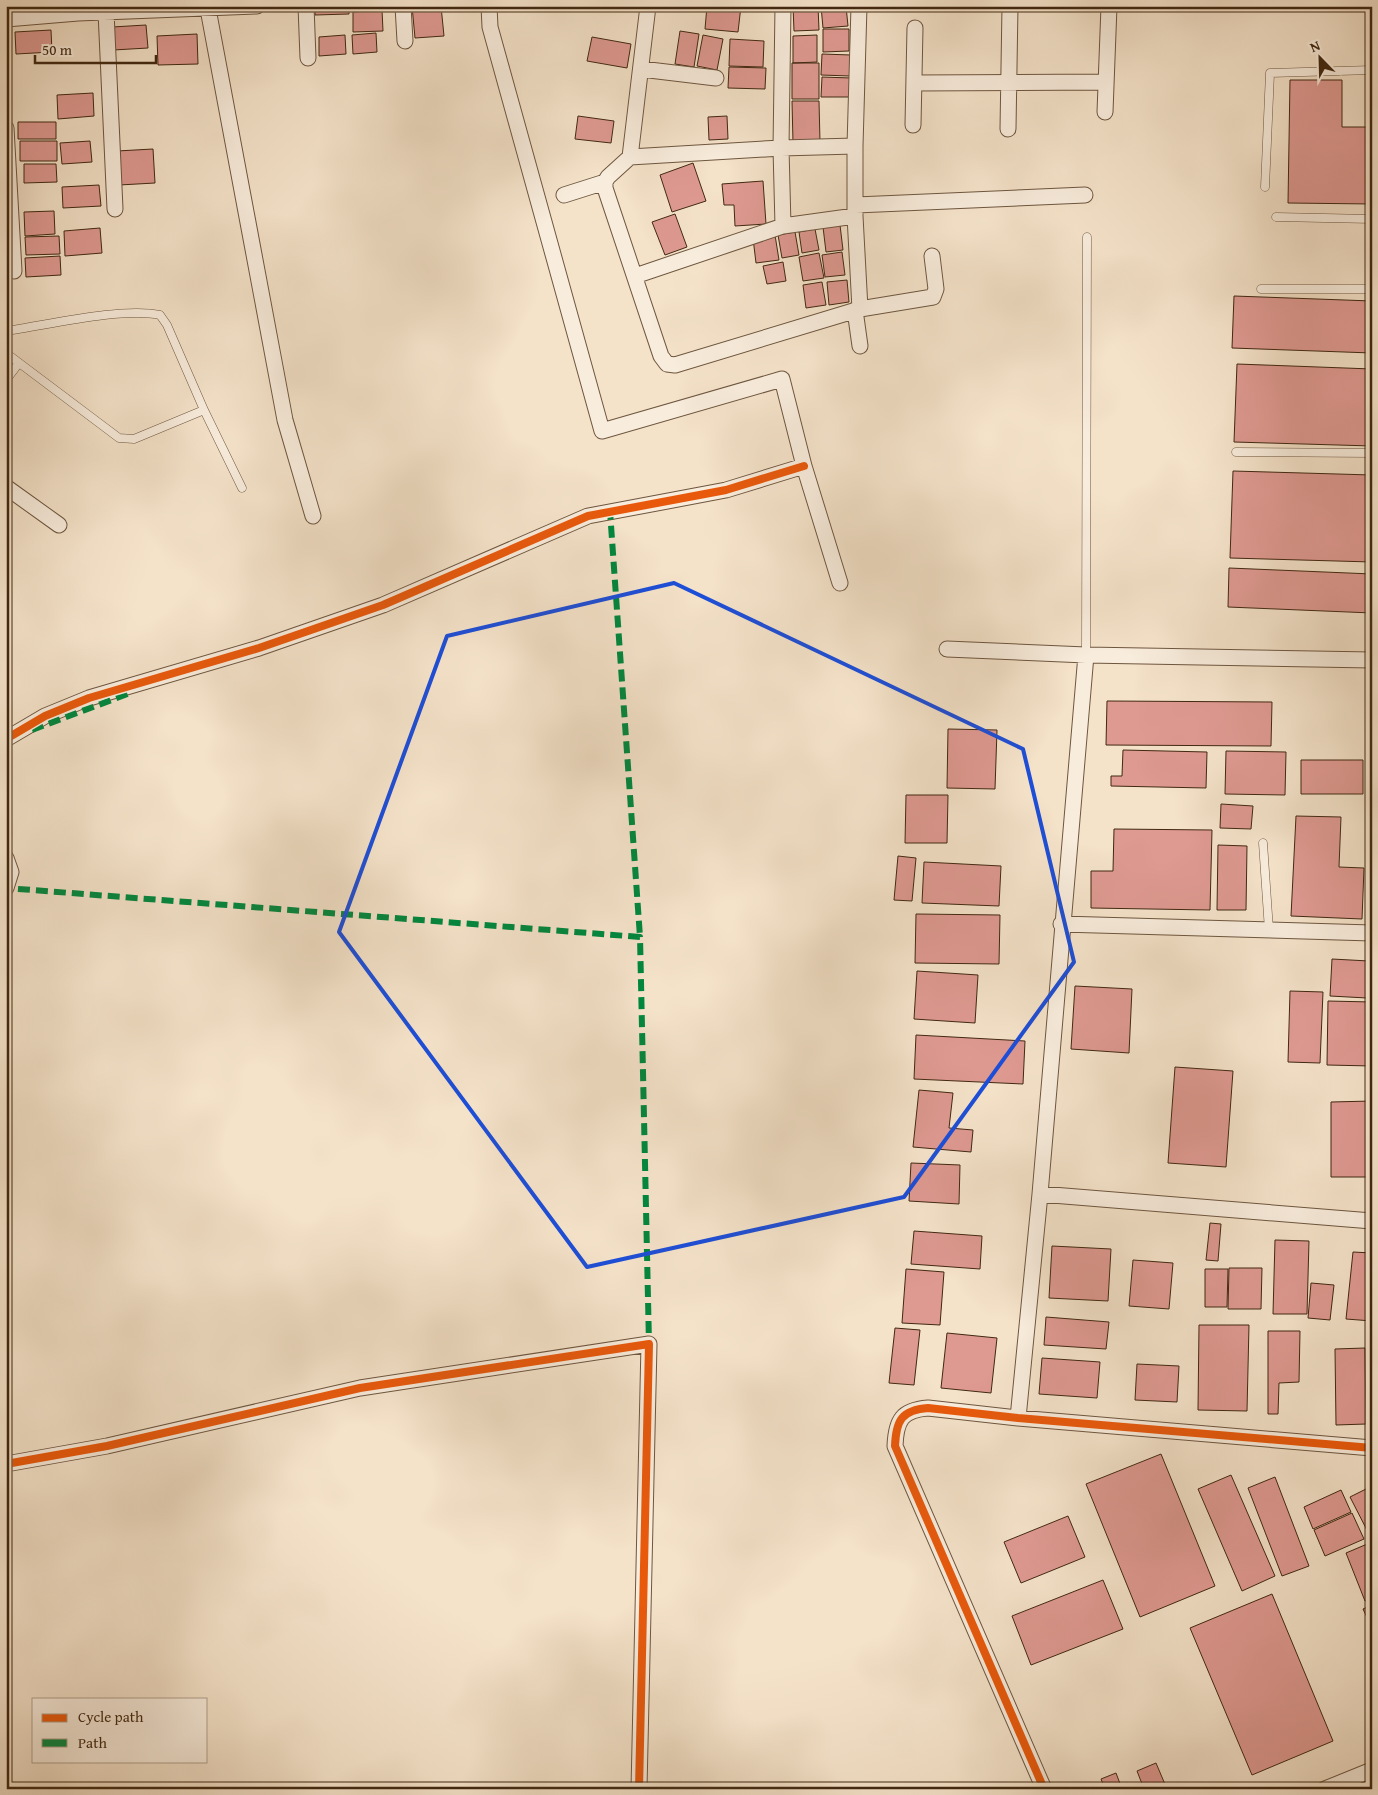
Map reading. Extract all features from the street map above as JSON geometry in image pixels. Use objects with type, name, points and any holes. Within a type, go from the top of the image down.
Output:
[{"type":"street","points":[[6,19],[77,10],[106,12],[256,6]]},
{"type":"street","points":[[306,6],[308,58]]},
{"type":"street","points":[[403,6],[405,41]]},
{"type":"street","points":[[488,6],[490,27],[602,430],[782,379],[804,466],[840,583]]},
{"type":"street","points":[[564,195],[605,182],[630,157],[648,6]]},
{"type":"street","points":[[782,226],[783,6]]},
{"type":"street","points":[[859,6],[855,210],[860,346]]},
{"type":"street","points":[[1008,129],[1010,6]]},
{"type":"street","points":[[1105,112],[1109,6]]},
{"type":"street","points":[[208,9],[285,420],[313,516]]},
{"type":"street","points":[[106,12],[114,209]]},
{"type":"street","points":[[913,125],[915,28]]},
{"type":"street","points":[[641,69],[716,78]]},
{"type":"street","points":[[914,83],[1106,82]]},
{"type":"street","points":[[6,128],[14,270]]},
{"type":"street","points":[[630,157],[781,148],[855,146]]},
{"type":"street","points":[[605,182],[661,356],[667,364],[675,365],[858,310],[933,297],[936,289],[932,256]]},
{"type":"street","points":[[635,276],[782,226],[855,210],[1085,195]]},
{"type":"street","points":[[6,739],[45,716],[74,704],[260,648],[384,605],[564,524],[602,513],[726,490],[804,466]]},
{"type":"street","points":[[6,487],[59,525]]},
{"type":"street","points":[[947,648],[1086,655],[1372,660]]},
{"type":"street","points":[[1018,1418],[1040,1194],[1061,924],[1086,655]]},
{"type":"street","points":[[6,858],[11,872],[6,888]]},
{"type":"street","points":[[1061,924],[1372,933]]},
{"type":"street","points":[[1040,1194],[1372,1221]]},
{"type":"street","points":[[6,1464],[107,1446],[360,1388],[649,1344],[639,1789]]},
{"type":"street","points":[[1044,1789],[896,1446],[896,1428],[903,1416],[914,1409],[928,1408],[1018,1418],[1372,1448]]},
{"type":"street","points":[[1325,1789],[1372,1770]]},
{"type":"lane","points":[[1265,187],[1270,73],[1372,70]]},
{"type":"lane","points":[[1276,217],[1372,220]]},
{"type":"lane","points":[[1086,655],[1087,236]]},
{"type":"lane","points":[[1261,289],[1372,289]]},
{"type":"lane","points":[[6,331],[146,312],[160,315],[167,325],[204,410],[242,488]]},
{"type":"lane","points":[[6,353],[119,438],[134,440],[204,410]]},
{"type":"lane","points":[[6,380],[19,363]]},
{"type":"lane","points":[[1236,452],[1372,453]]},
{"type":"lane","points":[[1263,843],[1269,930]]},
{"type":"highlighted area","points":[[674,583],[1023,749],[1074,962],[904,1197],[587,1267],[339,932],[447,636]]},
{"type":"building","points":[[27,6],[45,6],[28,9]]},
{"type":"building","points":[[315,6],[349,6],[349,14],[315,15]]},
{"type":"building","points":[[412,6],[441,6],[444,36],[415,38]]},
{"type":"building","points":[[707,6],[741,6],[738,32],[705,29]]},
{"type":"building","points":[[793,6],[818,6],[819,30],[794,31]]},
{"type":"building","points":[[821,6],[846,6],[848,26],[823,28]]},
{"type":"building","points":[[382,10],[383,31],[353,32],[353,12]]},
{"type":"building","points":[[146,25],[148,48],[113,50],[112,27]]},
{"type":"building","points":[[823,29],[849,29],[849,51],[823,52]]},
{"type":"building","points":[[51,30],[52,52],[16,54],[15,32]]},
{"type":"building","points":[[680,31],[699,34],[694,67],[675,64]]},
{"type":"building","points":[[376,33],[377,52],[353,54],[352,35]]},
{"type":"building","points":[[197,34],[198,64],[158,65],[157,36]]},
{"type":"building","points":[[345,35],[346,54],[319,56],[319,37]]},
{"type":"building","points":[[703,35],[723,39],[717,70],[697,66]]},
{"type":"building","points":[[817,35],[817,62],[793,63],[793,36]]},
{"type":"building","points":[[592,37],[631,44],[627,68],[587,61]]},
{"type":"building","points":[[730,39],[764,41],[763,67],[729,66]]},
{"type":"building","points":[[822,54],[851,55],[850,76],[821,75]]},
{"type":"building","points":[[792,63],[819,63],[819,99],[792,99]]},
{"type":"building","points":[[729,67],[766,68],[765,89],[728,88]]},
{"type":"building","points":[[822,77],[851,78],[850,97],[821,97]]},
{"type":"building","points":[[1290,80],[1342,80],[1342,127],[1372,127],[1372,204],[1288,203]]},
{"type":"building","points":[[93,93],[94,116],[58,119],[57,95]]},
{"type":"building","points":[[792,101],[819,101],[820,142],[793,143]]},
{"type":"building","points":[[578,116],[614,121],[611,143],[575,139]]},
{"type":"building","points":[[727,116],[728,139],[709,140],[708,117]]},
{"type":"building","points":[[18,122],[56,122],[56,139],[18,139]]},
{"type":"building","points":[[20,141],[57,141],[57,161],[20,161]]},
{"type":"building","points":[[90,141],[92,162],[62,164],[60,143]]},
{"type":"building","points":[[153,149],[155,183],[119,185],[117,151]]},
{"type":"building","points":[[693,163],[706,201],[672,212],[660,175]]},
{"type":"building","points":[[24,164],[56,164],[57,182],[24,183]]},
{"type":"building","points":[[763,181],[766,224],[735,226],[734,205],[724,205],[722,184]]},
{"type":"building","points":[[99,185],[101,206],[63,208],[62,187]]},
{"type":"building","points":[[54,211],[55,234],[25,236],[24,212]]},
{"type":"building","points":[[675,214],[687,247],[665,255],[652,222]]},
{"type":"building","points":[[840,225],[843,250],[826,252],[823,227]]},
{"type":"building","points":[[100,228],[102,253],[65,256],[64,231]]},
{"type":"building","points":[[815,229],[819,250],[802,253],[799,232]]},
{"type":"building","points":[[795,232],[799,255],[782,258],[778,235]]},
{"type":"building","points":[[775,235],[779,260],[756,263],[753,238]]},
{"type":"building","points":[[59,236],[60,254],[26,255],[25,237]]},
{"type":"building","points":[[842,252],[845,275],[825,277],[822,255]]},
{"type":"building","points":[[819,253],[824,278],[803,281],[799,257]]},
{"type":"building","points":[[60,256],[61,275],[26,277],[25,258]]},
{"type":"building","points":[[783,262],[786,281],[767,284],[763,266]]},
{"type":"building","points":[[847,280],[849,302],[829,305],[827,282]]},
{"type":"building","points":[[822,282],[826,305],[806,308],[803,285]]},
{"type":"building","points":[[1234,296],[1372,301],[1372,353],[1232,348]]},
{"type":"building","points":[[1237,364],[1372,369],[1372,446],[1234,442]]},
{"type":"building","points":[[1233,471],[1372,475],[1372,562],[1230,558]]},
{"type":"building","points":[[1229,568],[1372,574],[1372,613],[1228,607]]},
{"type":"building","points":[[1107,701],[1272,702],[1271,746],[1106,745]]},
{"type":"building","points":[[948,729],[997,730],[995,789],[947,788]]},
{"type":"building","points":[[1123,750],[1207,752],[1206,788],[1111,786],[1111,776],[1122,776]]},
{"type":"building","points":[[1226,751],[1286,752],[1285,795],[1225,794]]},
{"type":"building","points":[[1301,760],[1363,760],[1363,794],[1301,794]]},
{"type":"building","points":[[906,795],[948,795],[947,843],[905,843]]},
{"type":"building","points":[[1221,804],[1253,806],[1251,829],[1220,828]]},
{"type":"building","points":[[1296,816],[1341,817],[1339,867],[1364,868],[1362,919],[1291,916]]},
{"type":"building","points":[[1114,829],[1212,830],[1210,910],[1091,908],[1091,871],[1113,871]]},
{"type":"building","points":[[1218,845],[1247,846],[1246,910],[1217,910]]},
{"type":"building","points":[[898,856],[916,858],[912,901],[894,900]]},
{"type":"building","points":[[924,862],[1001,866],[999,906],[922,903]]},
{"type":"building","points":[[916,914],[1000,915],[999,964],[915,963]]},
{"type":"building","points":[[1332,959],[1369,961],[1367,998],[1330,996]]},
{"type":"building","points":[[917,971],[978,975],[975,1023],[914,1019]]},
{"type":"building","points":[[1075,986],[1132,989],[1129,1053],[1071,1049]]},
{"type":"building","points":[[1290,991],[1323,992],[1320,1063],[1288,1062]]},
{"type":"building","points":[[1328,1001],[1372,1002],[1372,1066],[1327,1065]]},
{"type":"building","points":[[916,1035],[1025,1041],[1023,1084],[914,1079]]},
{"type":"building","points":[[1175,1067],[1233,1071],[1226,1167],[1168,1163]]},
{"type":"building","points":[[919,1090],[953,1093],[949,1128],[973,1130],[971,1152],[913,1147]]},
{"type":"building","points":[[1372,1101],[1372,1177],[1331,1177],[1331,1102]]},
{"type":"building","points":[[911,1163],[960,1165],[959,1204],[909,1201]]},
{"type":"building","points":[[1210,1223],[1221,1224],[1218,1261],[1206,1260]]},
{"type":"building","points":[[914,1231],[982,1236],[980,1269],[911,1264]]},
{"type":"building","points":[[1275,1240],[1309,1241],[1307,1314],[1273,1314]]},
{"type":"building","points":[[1052,1246],[1111,1249],[1108,1301],[1049,1298]]},
{"type":"building","points":[[1353,1252],[1372,1253],[1372,1321],[1346,1319]]},
{"type":"building","points":[[1133,1260],[1173,1263],[1169,1309],[1129,1306]]},
{"type":"building","points":[[1229,1268],[1262,1268],[1261,1309],[1228,1309]]},
{"type":"building","points":[[906,1269],[944,1272],[940,1325],[902,1323]]},
{"type":"building","points":[[1205,1269],[1228,1269],[1227,1307],[1205,1307]]},
{"type":"building","points":[[1311,1283],[1334,1285],[1330,1320],[1308,1318]]},
{"type":"building","points":[[1046,1317],[1109,1322],[1106,1349],[1044,1345]]},
{"type":"building","points":[[1199,1325],[1249,1325],[1247,1411],[1198,1410]]},
{"type":"building","points":[[895,1328],[920,1330],[914,1385],[889,1383]]},
{"type":"building","points":[[1268,1331],[1300,1331],[1299,1382],[1279,1383],[1278,1414],[1268,1414]]},
{"type":"building","points":[[947,1333],[997,1338],[991,1393],[941,1388]]},
{"type":"building","points":[[1365,1348],[1366,1424],[1336,1425],[1335,1349]]},
{"type":"building","points":[[1042,1358],[1100,1362],[1097,1398],[1039,1394]]},
{"type":"building","points":[[1137,1364],[1179,1366],[1177,1402],[1135,1400]]},
{"type":"building","points":[[1161,1454],[1215,1586],[1140,1617],[1086,1484]]},
{"type":"building","points":[[1231,1475],[1275,1576],[1242,1591],[1198,1489]]},
{"type":"building","points":[[1275,1477],[1309,1566],[1282,1576],[1248,1488]]},
{"type":"building","points":[[1372,1486],[1372,1535],[1370,1536],[1350,1497]]},
{"type":"building","points":[[1341,1490],[1351,1512],[1313,1529],[1304,1507]]},
{"type":"building","points":[[1352,1513],[1364,1539],[1325,1556],[1314,1530]]},
{"type":"building","points":[[1068,1516],[1085,1557],[1021,1583],[1004,1542]]},
{"type":"building","points":[[1372,1542],[1372,1599],[1365,1601],[1346,1553]]},
{"type":"building","points":[[1103,1580],[1123,1629],[1031,1665],[1012,1616]]},
{"type":"building","points":[[1272,1594],[1333,1741],[1252,1775],[1190,1628]]},
{"type":"building","points":[[1372,1605],[1372,1628],[1363,1609]]},
{"type":"building","points":[[1156,1763],[1167,1789],[1144,1789],[1137,1771]]},
{"type":"building","points":[[1116,1773],[1122,1789],[1105,1789],[1101,1779]]},
{"type":"marked path","points":[[607,512],[610,511],[640,937]]},
{"type":"marked path","points":[[32,730],[130,693]]},
{"type":"marked path","points":[[6,882],[6,888],[640,937],[649,1344]]},
{"type":"cycle path","points":[[6,739],[45,716],[89,698],[259,648],[383,605],[588,516],[726,490],[804,466]]},
{"type":"cycle path","points":[[6,1464],[107,1446],[360,1388],[649,1344],[639,1789]]},
{"type":"cycle path","points":[[1044,1789],[895,1446],[897,1429],[902,1418],[912,1411],[928,1408],[1018,1418],[1372,1448]]}]
